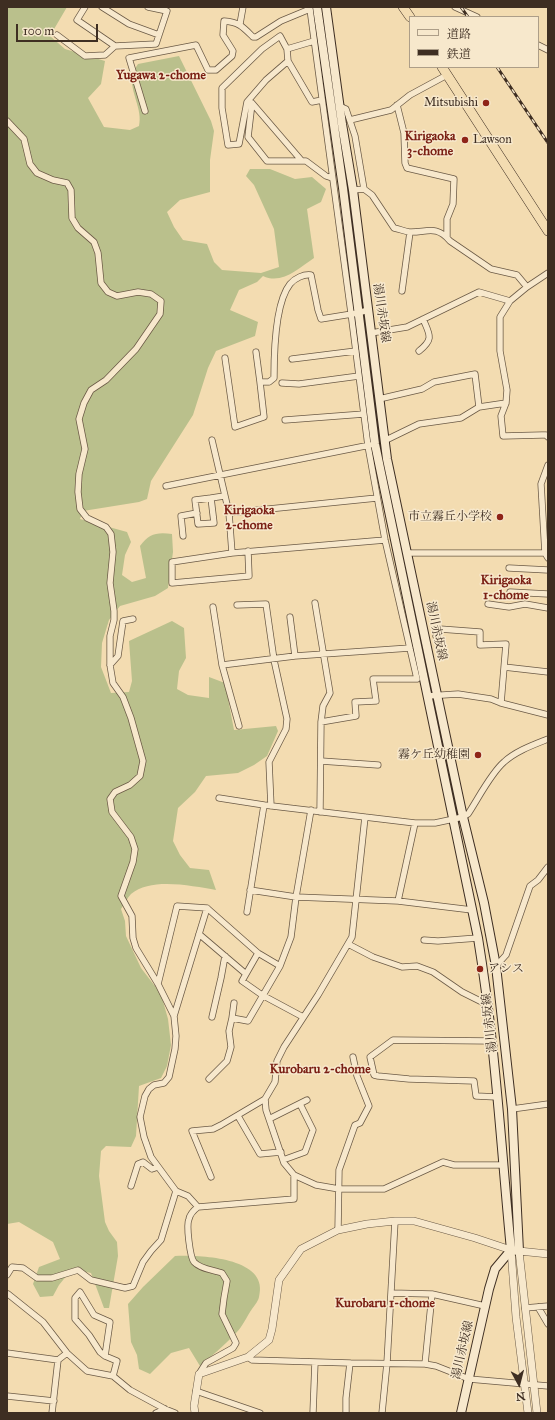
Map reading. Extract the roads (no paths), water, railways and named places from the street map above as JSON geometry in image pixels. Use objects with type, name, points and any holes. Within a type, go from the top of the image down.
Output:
[{"type":"highway","points":[[403,7],[409,16]]},
{"type":"highway","points":[[410,7],[416,16]]},
{"type":"highway","points":[[446,70],[548,221]]},
{"type":"highway","points":[[446,70],[548,231]]},
{"type":"main road","name":"湯川赤坂線","points":[[326,7],[353,190],[384,441],[463,817],[484,903],[496,966],[512,1109],[515,1251],[495,1269],[485,1306],[461,1413]]},
{"type":"main road","name":"湯川赤坂線","points":[[312,8],[343,188],[355,313],[371,445],[427,696],[478,938],[488,1003],[503,1165],[515,1251]]},
{"type":"street","points":[[85,7],[77,20],[115,46]]},
{"type":"street","points":[[102,7],[128,24],[158,35]]},
{"type":"street","points":[[57,35],[85,56],[104,55],[115,46],[156,44],[166,11],[148,7]]},
{"type":"street","points":[[240,24],[243,7]]},
{"type":"street","points":[[455,7],[475,16]]},
{"type":"street","points":[[145,111],[129,58],[196,45],[208,70],[216,70],[232,56],[233,51],[223,35],[224,21],[233,21],[240,24],[253,37],[256,37],[280,21],[312,8],[314,42],[332,178],[355,313],[356,351],[364,414],[371,445],[377,498],[385,540],[417,679],[373,678],[376,701],[356,702],[356,716],[322,722]]},
{"type":"street","points":[[288,61],[266,80],[246,102],[239,144],[228,145],[222,108],[222,88],[262,49],[280,36],[287,49],[288,61],[312,102],[322,100]]},
{"type":"street","points":[[287,49],[314,42]]},
{"type":"street","points":[[539,46],[548,50]]},
{"type":"street","points":[[350,120],[391,110],[446,70]]},
{"type":"street","points":[[301,160],[252,103],[248,137],[267,161],[306,160],[326,176],[332,178]]},
{"type":"street","points":[[397,105],[404,133],[404,163],[407,168],[454,179],[453,204],[446,219],[447,237]]},
{"type":"street","points":[[340,106],[346,109],[355,136],[364,190]]},
{"type":"street","points":[[7,121],[24,139],[30,164],[37,173],[53,180],[67,183],[72,190],[72,218],[78,228],[94,242],[98,253],[101,283],[108,292],[117,296],[138,292],[151,294],[161,301],[160,314],[136,349],[106,380],[91,390],[84,403],[80,419],[85,449],[79,474],[78,492],[80,509],[87,518],[106,527],[111,534],[113,552],[110,583],[114,620],[110,636],[110,666],[113,682],[123,697],[143,761],[140,776],[130,786],[115,792],[110,799],[112,812],[131,837],[135,849],[133,862],[121,896],[132,916],[133,938],[136,948],[158,984],[174,1016],[176,1036],[175,1049],[169,1077],[164,1084],[154,1085],[149,1088],[145,1096],[140,1117],[144,1137],[151,1157],[176,1191],[188,1196],[198,1207]]},
{"type":"street","points":[[353,190],[364,190],[372,195],[394,228],[410,232],[433,230],[447,237],[450,241],[491,269],[517,275],[527,288]]},
{"type":"street","points":[[402,291],[410,232]]},
{"type":"street","points":[[548,273],[510,301],[500,317],[500,351],[507,390],[506,403],[501,416],[503,436],[542,435],[548,438]]},
{"type":"street","points":[[260,382],[269,382],[274,378],[277,329],[282,299],[290,284],[304,274],[311,275],[321,319],[368,310]]},
{"type":"street","points":[[371,333],[407,327],[479,292],[510,301]]},
{"type":"street","points":[[419,351],[427,345],[430,335],[424,319]]},
{"type":"street","points":[[292,359],[356,351]]},
{"type":"street","points":[[225,358],[235,427],[264,417],[256,352]]},
{"type":"street","points":[[379,398],[422,389],[434,382],[475,374],[479,407]]},
{"type":"street","points":[[282,382],[299,384],[359,376]]},
{"type":"street","points":[[384,441],[419,424],[461,418],[479,407],[506,403]]},
{"type":"street","points":[[285,420],[364,414]]},
{"type":"street","points":[[212,440],[229,513],[232,553]]},
{"type":"street","points":[[166,486],[371,445]]},
{"type":"street","points":[[407,553],[546,556],[541,484],[548,465]]},
{"type":"street","points":[[211,498],[214,523],[198,524],[195,500],[224,496]]},
{"type":"street","points":[[229,513],[377,498]]},
{"type":"street","points":[[183,536],[181,516],[197,513]]},
{"type":"street","points":[[248,551],[249,576],[172,583],[172,562],[248,551],[385,540]]},
{"type":"street","points":[[509,568],[548,570]]},
{"type":"street","points":[[510,592],[548,594]]},
{"type":"street","points":[[315,603],[330,693],[323,706],[320,812]]},
{"type":"street","points":[[237,605],[266,604],[274,660],[287,719],[286,730],[269,762],[271,806]]},
{"type":"street","points":[[488,604],[509,607],[526,604],[548,608]]},
{"type":"street","points":[[213,607],[222,665],[239,726]]},
{"type":"street","points":[[290,617],[295,656]]},
{"type":"street","points":[[110,666],[118,656],[123,621],[133,619]]},
{"type":"street","points":[[436,636],[440,628],[480,632],[480,645],[506,644],[501,703]]},
{"type":"street","points":[[222,665],[274,660],[295,656],[410,648]]},
{"type":"street","points":[[504,667],[548,672]]},
{"type":"street","points":[[427,696],[458,694],[491,699],[548,715]]},
{"type":"street","points":[[219,798],[271,806],[415,823],[435,823],[463,817],[468,814],[503,763],[522,751],[548,739]]},
{"type":"street","points":[[321,761],[378,765]]},
{"type":"street","points":[[247,912],[264,805]]},
{"type":"street","points":[[232,1018],[248,1021],[280,966],[291,937],[296,897],[311,810]]},
{"type":"street","points":[[211,1177],[192,1131],[213,1129],[238,1116],[265,1099],[275,1082],[277,1062],[284,1047],[318,995],[352,937],[365,817]]},
{"type":"street","points":[[398,901],[415,823]]},
{"type":"street","points":[[496,966],[506,955],[530,886],[538,880],[548,867]]},
{"type":"street","points":[[250,890],[296,897],[398,901],[472,910]]},
{"type":"street","points":[[158,984],[177,906],[207,908],[258,953],[280,966]]},
{"type":"street","points":[[174,1016],[207,908]]},
{"type":"street","points":[[199,934],[246,974]]},
{"type":"street","points":[[424,940],[438,941],[478,938]]},
{"type":"street","points":[[348,944],[373,956],[402,967],[417,966],[433,972],[462,992],[484,1003],[488,1003]]},
{"type":"street","points":[[258,953],[242,981],[262,995],[303,1017]]},
{"type":"street","points":[[212,1017],[225,956]]},
{"type":"street","points":[[210,1079],[227,1061],[231,1047],[229,1031],[234,1003]]},
{"type":"street","points":[[492,1041],[393,1040],[370,1057],[374,1075],[409,1079],[474,1081],[476,1096],[497,1098]]},
{"type":"street","points":[[338,1230],[339,1170],[356,1125],[360,1123],[369,1106],[357,1076],[352,1057]]},
{"type":"street","points":[[265,1099],[266,1110],[283,1160],[294,1175],[316,1185],[339,1189],[384,1189],[443,1162],[454,1165],[503,1165]]},
{"type":"street","points":[[269,1119],[307,1100]]},
{"type":"street","points":[[283,1160],[305,1152],[313,1130],[300,1104]]},
{"type":"street","points":[[512,1109],[548,1104]]},
{"type":"street","points":[[238,1116],[260,1154],[281,1152]]},
{"type":"street","points":[[131,1186],[138,1164],[143,1162],[152,1169],[158,1167]]},
{"type":"street","points":[[195,1413],[196,1391],[199,1374],[206,1363],[232,1348],[236,1343],[222,1314],[227,1281],[222,1273],[199,1266],[193,1261],[190,1250],[188,1220],[193,1211],[198,1207],[294,1199],[294,1175]]},
{"type":"street","points":[[7,1275],[12,1267],[23,1268],[37,1278],[52,1278],[78,1270],[91,1280],[125,1288],[133,1286],[143,1262],[151,1250],[161,1240],[176,1191]]},
{"type":"street","points":[[382,1413],[387,1363],[395,1221]]},
{"type":"street","points":[[199,1374],[248,1357],[269,1340],[279,1280],[301,1249],[338,1230],[367,1224],[395,1221],[414,1221],[515,1251],[548,1254]]},
{"type":"street","points":[[515,1251],[525,1308],[538,1413]]},
{"type":"street","points":[[515,1251],[516,1317],[528,1413]]},
{"type":"street","points":[[105,1356],[110,1322],[94,1315],[80,1292],[75,1298],[75,1319],[100,1352],[105,1356],[116,1361],[113,1376]]},
{"type":"street","points":[[391,1292],[432,1294],[485,1306]]},
{"type":"street","points":[[8,1294],[44,1322],[67,1353],[87,1371],[113,1376],[130,1390],[175,1413]]},
{"type":"street","points":[[424,1364],[432,1294]]},
{"type":"street","points":[[525,1308],[548,1306]]},
{"type":"street","points":[[538,1307],[548,1324]]},
{"type":"street","points":[[7,1353],[58,1360],[67,1353]]},
{"type":"street","points":[[248,1357],[252,1360],[424,1364],[436,1366],[469,1379],[548,1386]]},
{"type":"street","points":[[52,1413],[58,1360]]},
{"type":"street","points":[[313,1413],[315,1362]]},
{"type":"street","points":[[346,1413],[350,1363]]},
{"type":"street","points":[[196,1391],[260,1413]]},
{"type":"street","points":[[7,1396],[54,1401]]},
{"type":"street","points":[[156,1413],[165,1409]]},
{"type":"railway","points":[[461,7],[467,16]]},
{"type":"railway","points":[[498,68],[548,143]]},
{"type":"place","name":"Mitsubishi","points":[[486,103]]},
{"type":"place","name":"Lawson","points":[[465,140]]},
{"type":"place","name":"市立霧丘小学校","points":[[500,517]]},
{"type":"place","name":"霧ケ丘幼稚園","points":[[478,755]]},
{"type":"place","name":"アシス","points":[[480,969]]},
{"type":"district","name":"Yugawa 2-chome","points":[[161,76]]},
{"type":"district","name":"Kirigaoka 3-chome","points":[[430,144]]},
{"type":"district","name":"Kirigaoka 2-chome","points":[[249,518]]},
{"type":"district","name":"Kirigaoka 1-chome","points":[[506,588]]},
{"type":"district","name":"Kurobaru 2-chome","points":[[320,1070]]},
{"type":"district","name":"Kurobaru 1-chome","points":[[385,1304]]}]
